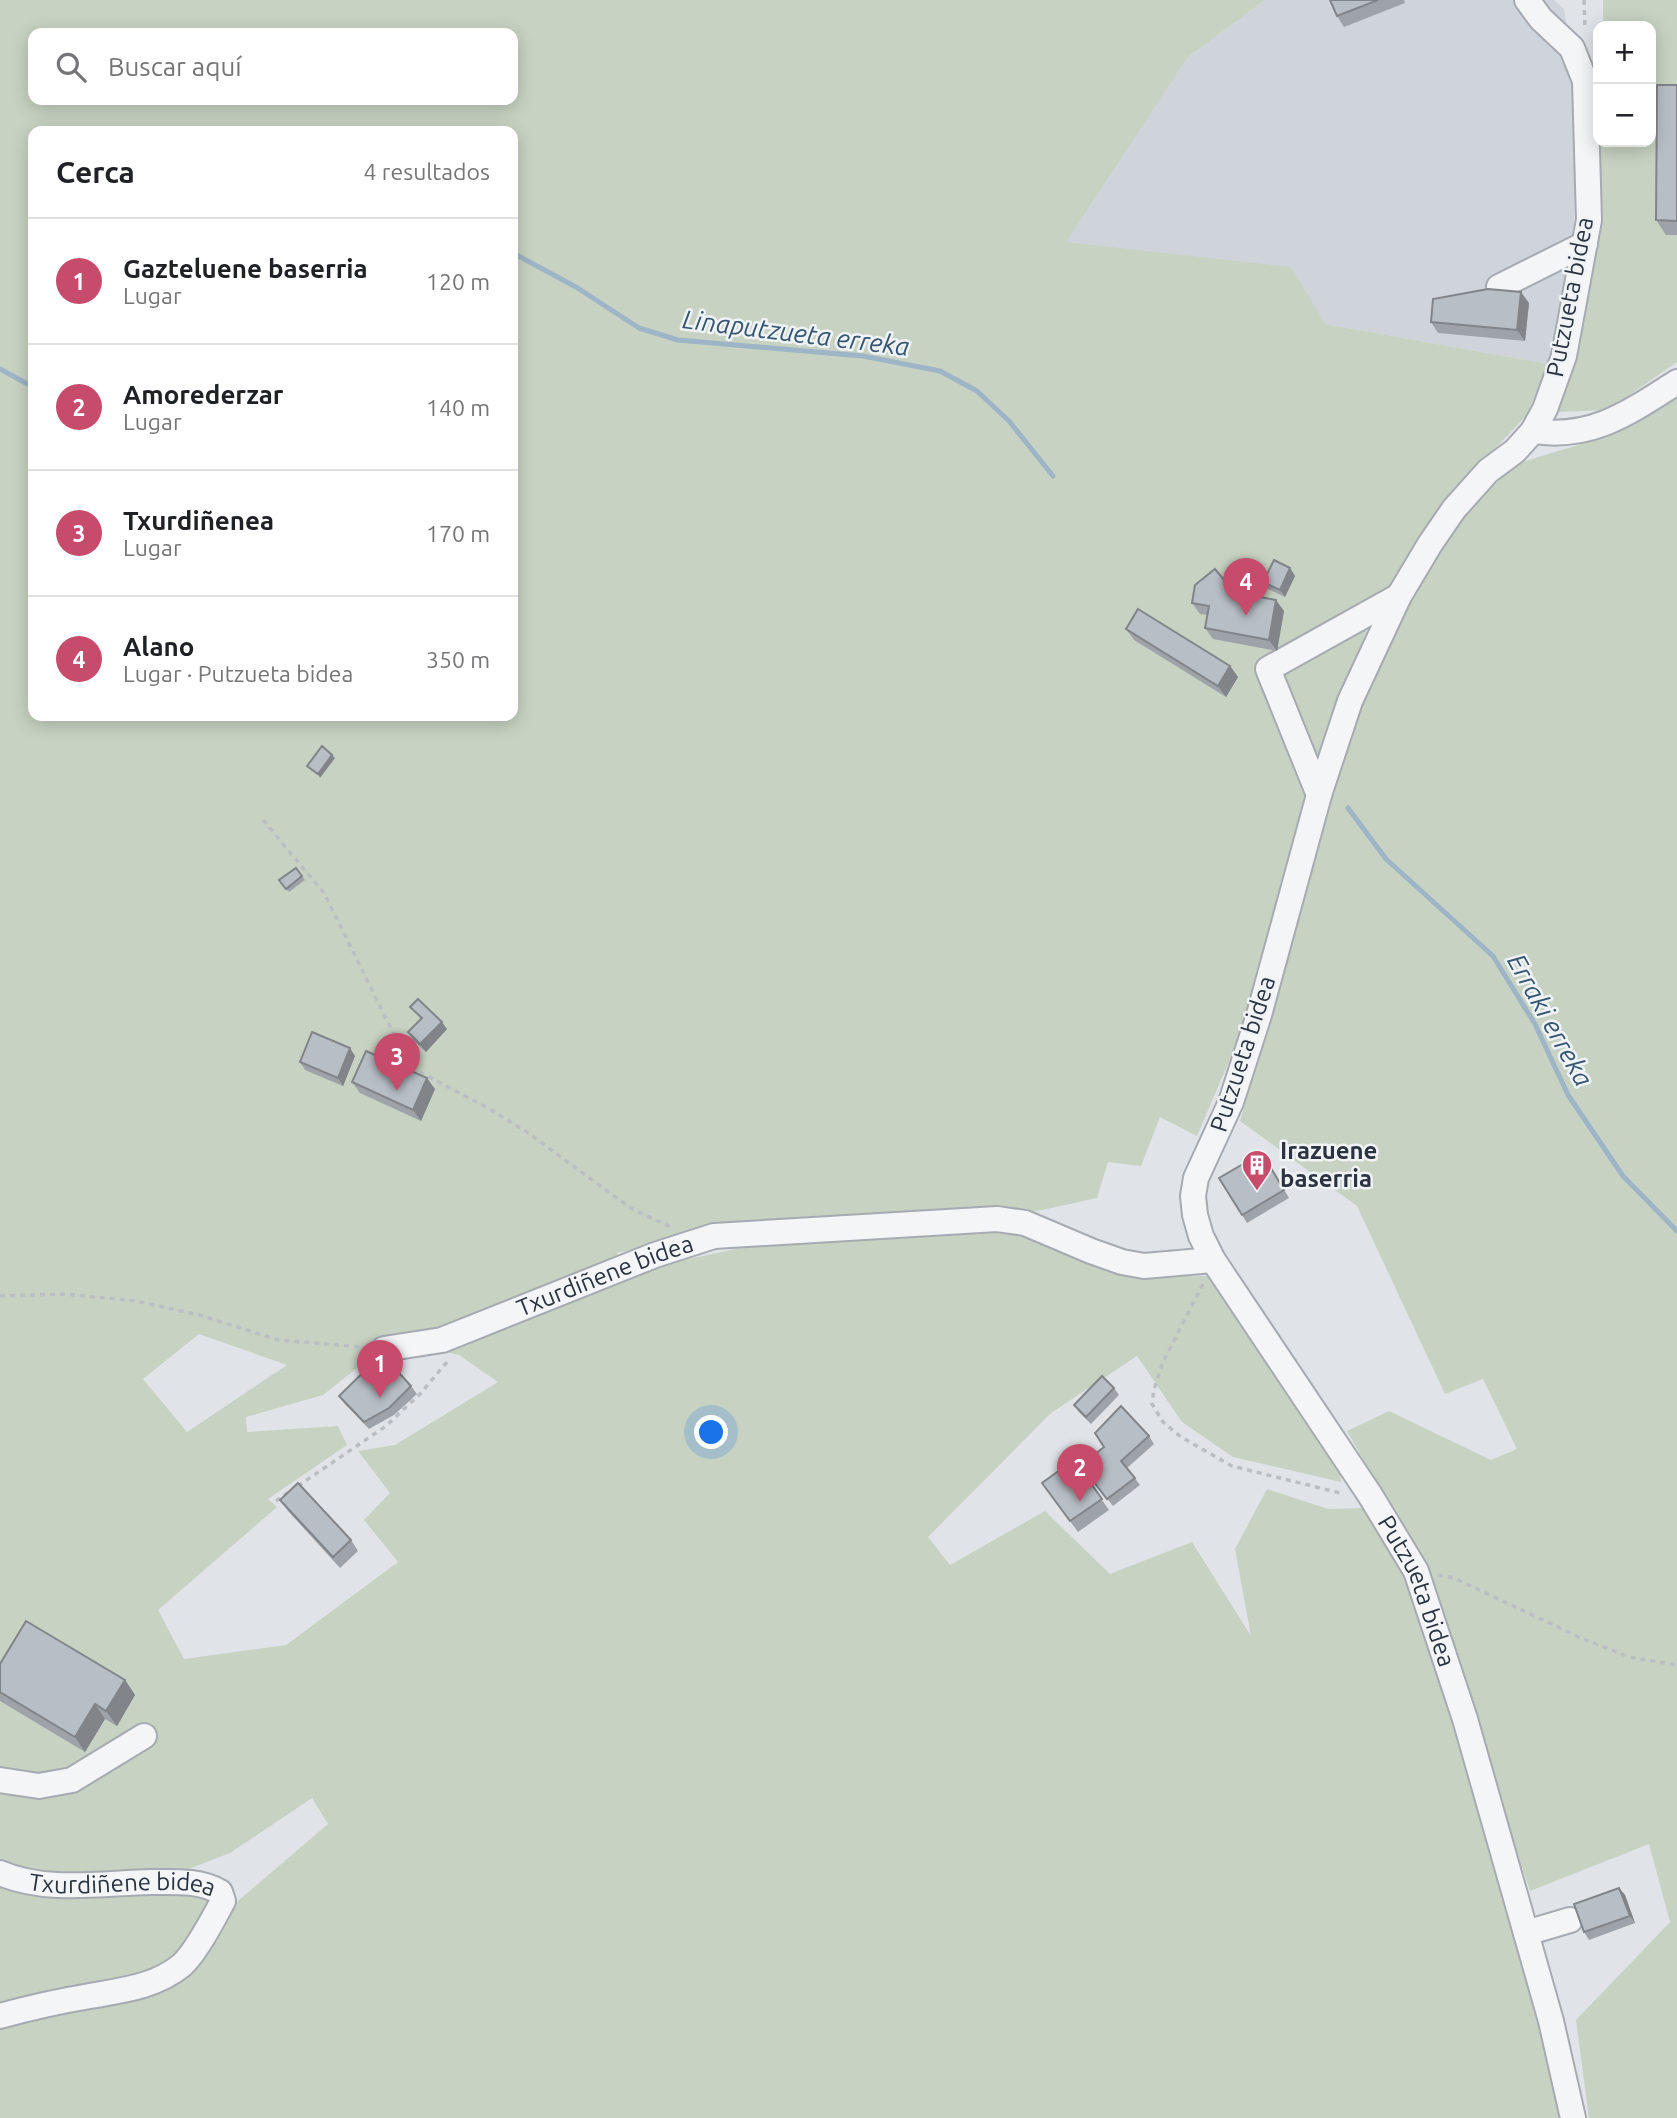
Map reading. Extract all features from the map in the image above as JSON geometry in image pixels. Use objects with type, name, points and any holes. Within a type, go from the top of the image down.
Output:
[{"type":"street","name":"Putzueta bidea","points":[[1527,0],[1541,19],[1572,48],[1586,81],[1589,220],[1564,356],[1545,409],[1533,431],[1515,451],[1488,471],[1454,509],[1430,544],[1399,596],[1350,701],[1319,795],[1262,1002],[1231,1102],[1196,1178],[1193,1196],[1201,1236],[1213,1260],[1370,1495],[1416,1570],[1465,1719],[1551,2021],[1573,2118]]},
{"type":"street","points":[[1499,287],[1585,244]]},
{"type":"street","points":[[1533,431],[1554,435],[1618,420],[1677,382]]},
{"type":"street","points":[[1319,795],[1268,669],[1399,596]]},
{"type":"street","name":"Txurdiñene bidea","points":[[384,1349],[442,1340],[643,1259],[714,1236],[997,1219],[1025,1223],[1122,1262],[1144,1266],[1213,1260]]},
{"type":"street","points":[[0,1780],[39,1786],[72,1780],[144,1736]]},
{"type":"street","name":"Txurdiñene bidea","points":[[0,1873],[17,1881],[41,1885],[183,1882],[208,1885],[220,1892],[223,1901],[184,1963],[159,1980],[125,1991],[90,1996],[0,2017]]},
{"type":"street","points":[[1526,1933],[1570,1920]]},
{"type":"path","points":[[263,820],[324,893],[410,1067],[524,1130],[632,1209],[667,1226],[679,1228]]},
{"type":"path","points":[[1213,1260],[1196,1300],[1163,1363],[1154,1389],[1152,1404],[1163,1422],[1181,1437],[1232,1466],[1346,1495],[1370,1495]]},
{"type":"path","points":[[0,1296],[66,1294],[136,1301],[199,1315],[279,1340],[384,1349]]},
{"type":"path","points":[[276,1501],[386,1426],[420,1394],[453,1354]]},
{"type":"path","points":[[1416,1570],[1454,1578],[1581,1638],[1629,1657],[1677,1665]]},
{"type":"shaded area","points":[[1265,0],[1554,0],[1564,9],[1577,85],[1574,234],[1549,364],[1325,324],[1065,242],[1187,58]]},
{"type":"green space","points":[[0,0],[1265,0],[1187,58],[1066,242],[1291,267],[1325,324],[1549,364],[1526,416],[1449,497],[1370,620],[1299,826],[1242,1031],[1197,1136],[1160,1117],[1141,1166],[1108,1162],[1097,1198],[1028,1213],[725,1228],[617,1253],[628,1272],[754,1245],[1021,1226],[1136,1277],[1212,1276],[1338,1456],[1341,1482],[1233,1457],[1182,1422],[1137,1356],[1051,1413],[928,1537],[950,1565],[1045,1511],[1110,1574],[1192,1542],[1251,1636],[1235,1549],[1267,1489],[1328,1509],[1366,1508],[1400,1563],[1441,1665],[1562,2118],[0,2118],[0,2028],[130,2001],[190,1974],[238,1901],[328,1824],[312,1798],[230,1853],[173,1875],[203,1894],[213,1904],[182,1952],[152,1972],[0,2004]],"holes":[[[199,1334],[287,1365],[187,1432],[143,1379]],[[423,1347],[459,1355],[498,1382],[395,1445],[358,1451],[390,1493],[364,1520],[398,1562],[286,1645],[184,1659],[158,1610],[277,1507],[268,1499],[347,1445],[338,1426],[247,1432],[246,1417],[323,1395],[375,1354]]]},
{"type":"green space","points":[[1603,0],[1677,0],[1677,362],[1608,410],[1557,412],[1598,231],[1601,147],[1656,147],[1656,21],[1603,21]]},
{"type":"green space","points":[[1677,393],[1677,2118],[1589,2118],[1576,2020],[1670,1922],[1649,1844],[1530,1891],[1422,1562],[1347,1431],[1389,1411],[1491,1460],[1517,1449],[1483,1379],[1445,1394],[1357,1206],[1240,1121],[1350,727],[1410,591],[1459,519],[1516,464],[1591,441]]},
{"type":"building","points":[[1330,0],[1378,0],[1337,16]]},
{"type":"building","points":[[1657,85],[1677,85],[1677,221],[1656,220]]},
{"type":"building","points":[[1488,289],[1521,292],[1517,330],[1431,322],[1433,299]]},
{"type":"building","points":[[1274,560],[1290,568],[1280,590],[1263,582]]},
{"type":"building","points":[[1215,569],[1234,592],[1276,600],[1269,640],[1205,628],[1209,606],[1192,603],[1195,585]]},
{"type":"building","points":[[1138,609],[1230,666],[1218,686],[1126,629]]},
{"type":"building","points":[[322,746],[332,755],[318,774],[307,766]]},
{"type":"building","points":[[296,868],[302,876],[286,889],[279,880]]},
{"type":"building","points":[[418,999],[442,1022],[420,1044],[408,1032],[422,1018],[410,1007]]},
{"type":"building","points":[[312,1032],[350,1048],[338,1078],[300,1062]]},
{"type":"building","points":[[366,1051],[427,1078],[413,1110],[352,1082]]},
{"type":"building","name":"Irazuene baserria","points":[[1262,1153],[1284,1190],[1242,1215],[1219,1178]]},
{"type":"building","points":[[382,1354],[411,1386],[389,1408],[364,1422],[339,1396]]},
{"type":"building","points":[[1102,1376],[1114,1388],[1086,1417],[1074,1405]]},
{"type":"building","points":[[1121,1406],[1149,1436],[1121,1461],[1135,1478],[1107,1499],[1081,1465],[1104,1447],[1095,1433]]},
{"type":"building","points":[[1074,1460],[1102,1499],[1070,1521],[1042,1483]]},
{"type":"building","points":[[298,1483],[351,1540],[333,1557],[280,1500]]},
{"type":"building","points":[[26,1621],[125,1680],[106,1711],[95,1704],[75,1737],[0,1692],[0,1664]]},
{"type":"building","points":[[1619,1888],[1630,1916],[1584,1932],[1574,1904]]},
{"type":"waterway","name":"Linaputzueta erreka","points":[[518,256],[576,287],[639,328],[678,340],[863,356],[940,371],[977,391],[1009,421],[1053,476]]},
{"type":"waterway","name":"Linaputzueta erreka","points":[[0,369],[28,384]]},
{"type":"waterway","name":"Erraki erreka","points":[[1348,808],[1386,859],[1493,956],[1535,1024],[1568,1095],[1623,1176],[1677,1231]]},
{"type":"place","name":"Alano","points":[[1246,616]]},
{"type":"place","name":"Txurdiñenea","points":[[397,1091]]},
{"type":"place","name":"Irazuene baserria","points":[[1257,1192]]},
{"type":"place","name":"Gazteluene baserria","points":[[380,1398]]},
{"type":"place","name":"Amorederzar","points":[[1080,1502]]}]
